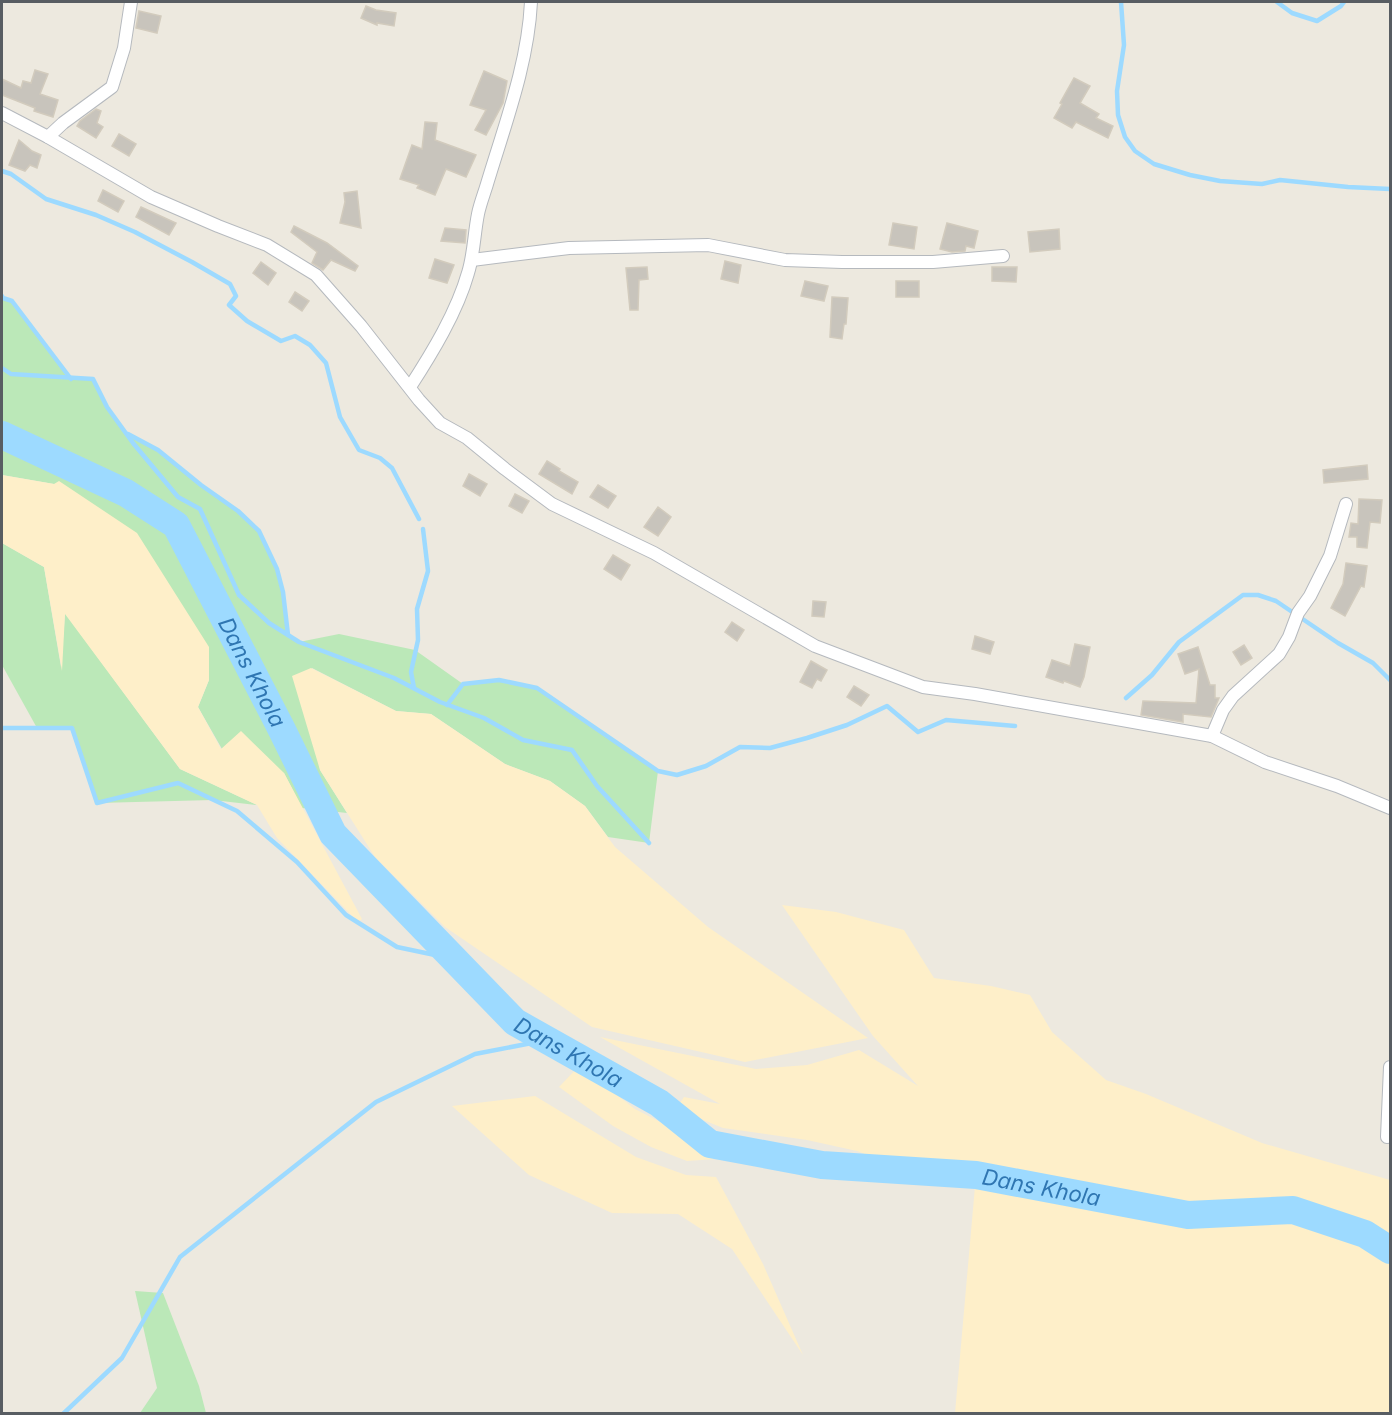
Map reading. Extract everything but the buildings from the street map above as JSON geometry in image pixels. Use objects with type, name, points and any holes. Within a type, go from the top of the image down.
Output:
[{"type":"street","points":[[48,137],[112,87],[124,48],[132,2]]},
{"type":"street","points":[[410,387],[450,320],[468,276],[478,214],[505,131],[520,75],[530,21],[531,2]]},
{"type":"street","points":[[2,113],[151,197],[267,244],[316,275],[440,423],[467,438],[552,504],[654,553],[815,645],[923,687],[1212,736],[1265,762],[1337,786],[1390,808]]},
{"type":"street","points":[[472,260],[569,248],[708,244],[785,260],[933,262],[1003,256]]},
{"type":"street","points":[[1212,736],[1223,710],[1233,696],[1279,654],[1289,637],[1298,613],[1310,596],[1330,556],[1346,504]]},
{"type":"street","points":[[1387,1137],[1390,1067]]},
{"type":"green space","points":[[2,296],[3,299],[12,301],[71,379],[93,379],[107,407],[126,432],[158,450],[238,511],[259,531],[277,569],[283,592],[288,635],[299,642],[339,634],[415,650],[463,684],[499,680],[537,688],[658,771],[649,843],[608,837],[585,806],[550,781],[505,764],[431,714],[396,711],[312,668],[320,770],[347,813],[302,808],[284,773],[222,749],[198,707],[209,680],[54,484],[2,475]]},
{"type":"green space","points":[[2,543],[44,567],[61,667],[65,613],[180,769],[257,805],[213,800],[97,803],[72,728],[37,728],[2,665]]},
{"type":"green space","points":[[135,1291],[163,1293],[199,1386],[206,1413],[140,1413],[157,1388]]},
{"type":"sand","points":[[2,475],[54,484],[59,481],[137,533],[209,647],[209,680],[198,707],[221,749],[241,731],[284,773],[362,919],[358,922],[277,838],[257,805],[180,769],[65,614],[62,671],[44,567],[2,543]]},
{"type":"sand","points":[[311,668],[396,711],[431,714],[505,764],[550,781],[585,806],[615,847],[708,927],[868,1038],[745,1062],[592,1027],[445,927],[375,857],[320,770],[292,676]]},
{"type":"sand","points":[[782,905],[836,912],[904,930],[934,978],[991,986],[1030,995],[1052,1032],[1106,1080],[1146,1094],[1262,1143],[1390,1180],[1390,1413],[955,1413],[976,1175],[952,1163],[908,1164],[883,1161],[857,1151],[807,1140],[723,1128],[676,1109],[684,1097],[720,1104],[600,1037],[756,1069],[807,1065],[859,1050],[918,1086],[873,1036]]},
{"type":"sand","points":[[576,1069],[607,1087],[635,1109],[730,1158],[687,1161],[651,1147],[613,1126],[559,1087]]},
{"type":"sand","points":[[535,1096],[636,1157],[686,1175],[716,1177],[763,1264],[803,1355],[732,1249],[678,1214],[612,1213],[529,1175],[452,1106]]},
{"type":"waterway","points":[[1121,2],[1124,45],[1117,91],[1118,115],[1125,137],[1135,151],[1154,164],[1220,181],[1262,184],[1280,180],[1390,189]]},
{"type":"waterway","points":[[1277,2],[1292,13],[1317,21],[1344,2]]},
{"type":"waterway","points":[[2,171],[11,174],[46,199],[96,215],[135,232],[192,262],[230,284],[236,296],[229,305],[247,321],[281,341],[295,336],[310,345],[326,363],[340,417],[359,450],[380,458],[392,468],[419,519]]},
{"type":"waterway","points":[[2,296],[12,301],[71,379]]},
{"type":"waterway","points":[[2,368],[11,374],[93,379],[107,407],[133,443],[178,497],[200,509],[239,595],[269,623],[299,642],[394,678],[440,702],[484,718],[523,740],[572,750],[597,786],[649,843]]},
{"type":"waterway","points":[[128,434],[158,450],[238,511],[259,531],[277,569],[283,592],[288,635]]},
{"type":"waterway","name":"Dans Khola","points":[[2,435],[126,493],[176,525],[333,834],[515,1022],[659,1103],[710,1144],[822,1165],[976,1175],[1188,1215],[1293,1210],[1365,1234],[1390,1250]]},
{"type":"waterway","points":[[414,688],[411,672],[418,640],[417,609],[428,571],[423,529]]},
{"type":"waterway","points":[[1126,698],[1152,675],[1179,642],[1243,595],[1258,595],[1276,601],[1338,643],[1373,663],[1390,680]]},
{"type":"waterway","points":[[447,705],[463,684],[499,680],[537,688],[658,771],[677,775],[706,766],[740,747],[770,748],[807,738],[847,725],[887,706],[918,732],[946,720],[1015,726]]},
{"type":"waterway","points":[[2,728],[72,728],[97,803],[178,783],[237,811],[297,862],[346,915],[397,947],[454,959]]},
{"type":"waterway","points":[[63,1414],[122,1358],[180,1257],[376,1102],[475,1054],[547,1040]]}]
